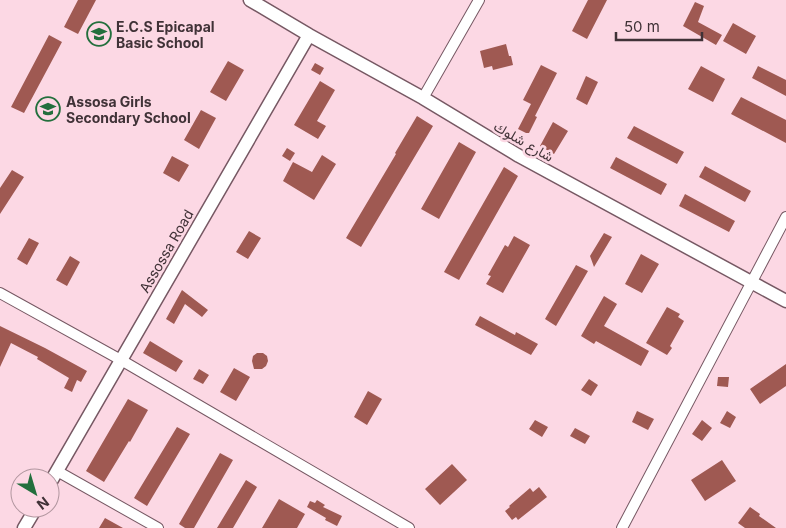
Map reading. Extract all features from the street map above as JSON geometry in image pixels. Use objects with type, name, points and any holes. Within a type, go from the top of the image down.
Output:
[{"type":"street","name":"شارع شلوك","points":[[250,0],[423,98],[519,156],[786,301]]},
{"type":"street","points":[[423,98],[479,0]]},
{"type":"street","name":"Assossa Road","points":[[59,468],[309,35]]},
{"type":"street","points":[[622,528],[786,217]]},
{"type":"street","points":[[0,293],[121,360],[403,526]]},
{"type":"street","points":[[60,473],[158,528]]},
{"type":"building","points":[[78,0],[96,0],[78,34],[64,27]]},
{"type":"building","points":[[588,0],[607,0],[587,39],[572,31]]},
{"type":"building","points":[[695,2],[704,6],[698,22],[722,35],[716,45],[683,26]]},
{"type":"building","points":[[733,23],[756,36],[746,54],[723,41]]},
{"type":"building","points":[[49,35],[62,42],[24,113],[11,107]]},
{"type":"building","points":[[506,44],[513,65],[493,70],[492,66],[484,68],[480,51]]},
{"type":"building","points":[[228,61],[244,70],[226,101],[210,92]]},
{"type":"building","points":[[315,63],[324,68],[320,75],[311,70]]},
{"type":"building","points":[[541,65],[557,73],[535,116],[537,117],[529,133],[526,133],[518,129],[531,104],[523,100]]},
{"type":"building","points":[[701,66],[725,79],[713,102],[688,89]]},
{"type":"building","points":[[758,66],[786,80],[786,96],[752,78]]},
{"type":"building","points":[[586,76],[598,82],[587,105],[576,99]]},
{"type":"building","points":[[320,81],[335,90],[317,121],[326,126],[318,139],[294,125]]},
{"type":"building","points":[[741,97],[786,120],[786,143],[731,114]]},
{"type":"building","points":[[201,110],[216,118],[199,149],[184,140]]},
{"type":"building","points":[[417,116],[433,126],[361,247],[346,238]]},
{"type":"building","points":[[553,122],[568,131],[554,154],[540,146]]},
{"type":"building","points":[[634,126],[684,152],[677,164],[627,138]]},
{"type":"building","points":[[459,142],[476,152],[439,219],[421,209]]},
{"type":"building","points":[[287,148],[295,153],[290,161],[282,156]]},
{"type":"building","points":[[322,155],[336,164],[314,200],[283,181],[293,162],[312,172]]},
{"type":"building","points":[[172,156],[189,165],[179,182],[163,173]]},
{"type":"building","points":[[616,157],[667,184],[661,195],[610,168]]},
{"type":"building","points":[[705,166],[751,191],[745,202],[699,177]]},
{"type":"building","points":[[504,167],[518,176],[459,280],[444,272]]},
{"type":"building","points":[[12,170],[24,177],[0,214],[0,188]]},
{"type":"building","points":[[685,194],[735,221],[729,232],[679,206]]},
{"type":"building","points":[[249,231],[261,238],[248,259],[236,252]]},
{"type":"building","points":[[604,233],[612,237],[594,267],[590,256]]},
{"type":"building","points":[[514,236],[530,245],[503,293],[486,284],[491,276],[488,275],[505,245],[508,247]]},
{"type":"building","points":[[29,238],[39,243],[27,265],[17,259]]},
{"type":"building","points":[[641,254],[659,264],[642,293],[625,284]]},
{"type":"building","points":[[70,256],[80,262],[67,286],[56,280]]},
{"type":"building","points":[[576,265],[588,271],[556,326],[545,319]]},
{"type":"building","points":[[182,290],[208,310],[202,317],[185,304],[174,324],[166,319]]},
{"type":"building","points":[[604,296],[617,304],[604,326],[649,351],[641,366],[596,341],[594,344],[581,336]]},
{"type":"building","points":[[667,307],[680,314],[678,317],[684,321],[667,355],[646,343]]},
{"type":"building","points":[[480,316],[515,335],[516,332],[538,344],[531,355],[475,325]]},
{"type":"building","points":[[0,326],[87,371],[81,382],[77,380],[72,392],[64,388],[69,378],[37,359],[38,357],[11,343],[0,367]]},
{"type":"building","points":[[150,341],[183,361],[176,372],[143,353]]},
{"type":"building","points":[[257,353],[263,353],[267,356],[268,361],[262,369],[254,369],[252,361],[253,356]]},
{"type":"building","points":[[786,364],[786,386],[760,404],[750,389]]},
{"type":"building","points":[[234,368],[250,377],[236,401],[220,392]]},
{"type":"building","points":[[199,369],[209,375],[203,384],[193,379]]},
{"type":"building","points":[[718,377],[729,377],[728,387],[717,386]]},
{"type":"building","points":[[589,379],[598,385],[591,396],[581,390]]},
{"type":"building","points":[[368,391],[382,399],[367,425],[354,417]]},
{"type":"building","points":[[128,399],[148,410],[104,482],[86,471]]},
{"type":"building","points":[[637,411],[654,419],[648,430],[632,422]]},
{"type":"building","points":[[727,411],[736,417],[730,428],[720,423]]},
{"type":"building","points":[[535,420],[548,427],[542,437],[529,429]]},
{"type":"building","points":[[702,420],[712,428],[702,441],[692,434]]},
{"type":"building","points":[[177,427],[190,434],[147,506],[134,498]]},
{"type":"building","points":[[575,428],[590,436],[585,444],[570,436]]},
{"type":"building","points":[[220,453],[233,460],[194,528],[185,528],[179,524]]},
{"type":"building","points":[[722,460],[736,481],[705,501],[691,480]]},
{"type":"building","points":[[452,464],[467,480],[440,505],[425,489]]},
{"type":"building","points":[[246,480],[257,487],[233,528],[217,528]]},
{"type":"building","points":[[539,487],[547,497],[518,520],[516,517],[512,520],[505,511],[509,506],[530,488],[533,492]]},
{"type":"building","points":[[279,499],[305,514],[297,528],[262,528]]},
{"type":"building","points":[[317,500],[325,505],[323,507],[342,516],[337,526],[307,507],[310,501],[315,503]]},
{"type":"building","points":[[750,507],[776,528],[745,528],[738,523]]},
{"type":"building","points":[[105,518],[123,528],[99,528]]},
{"type":"place","name":"E.C.S Epicapal Basic School","points":[[99,34]]},
{"type":"place","name":"Assosa Girls Secondary School","points":[[48,109]]}]
